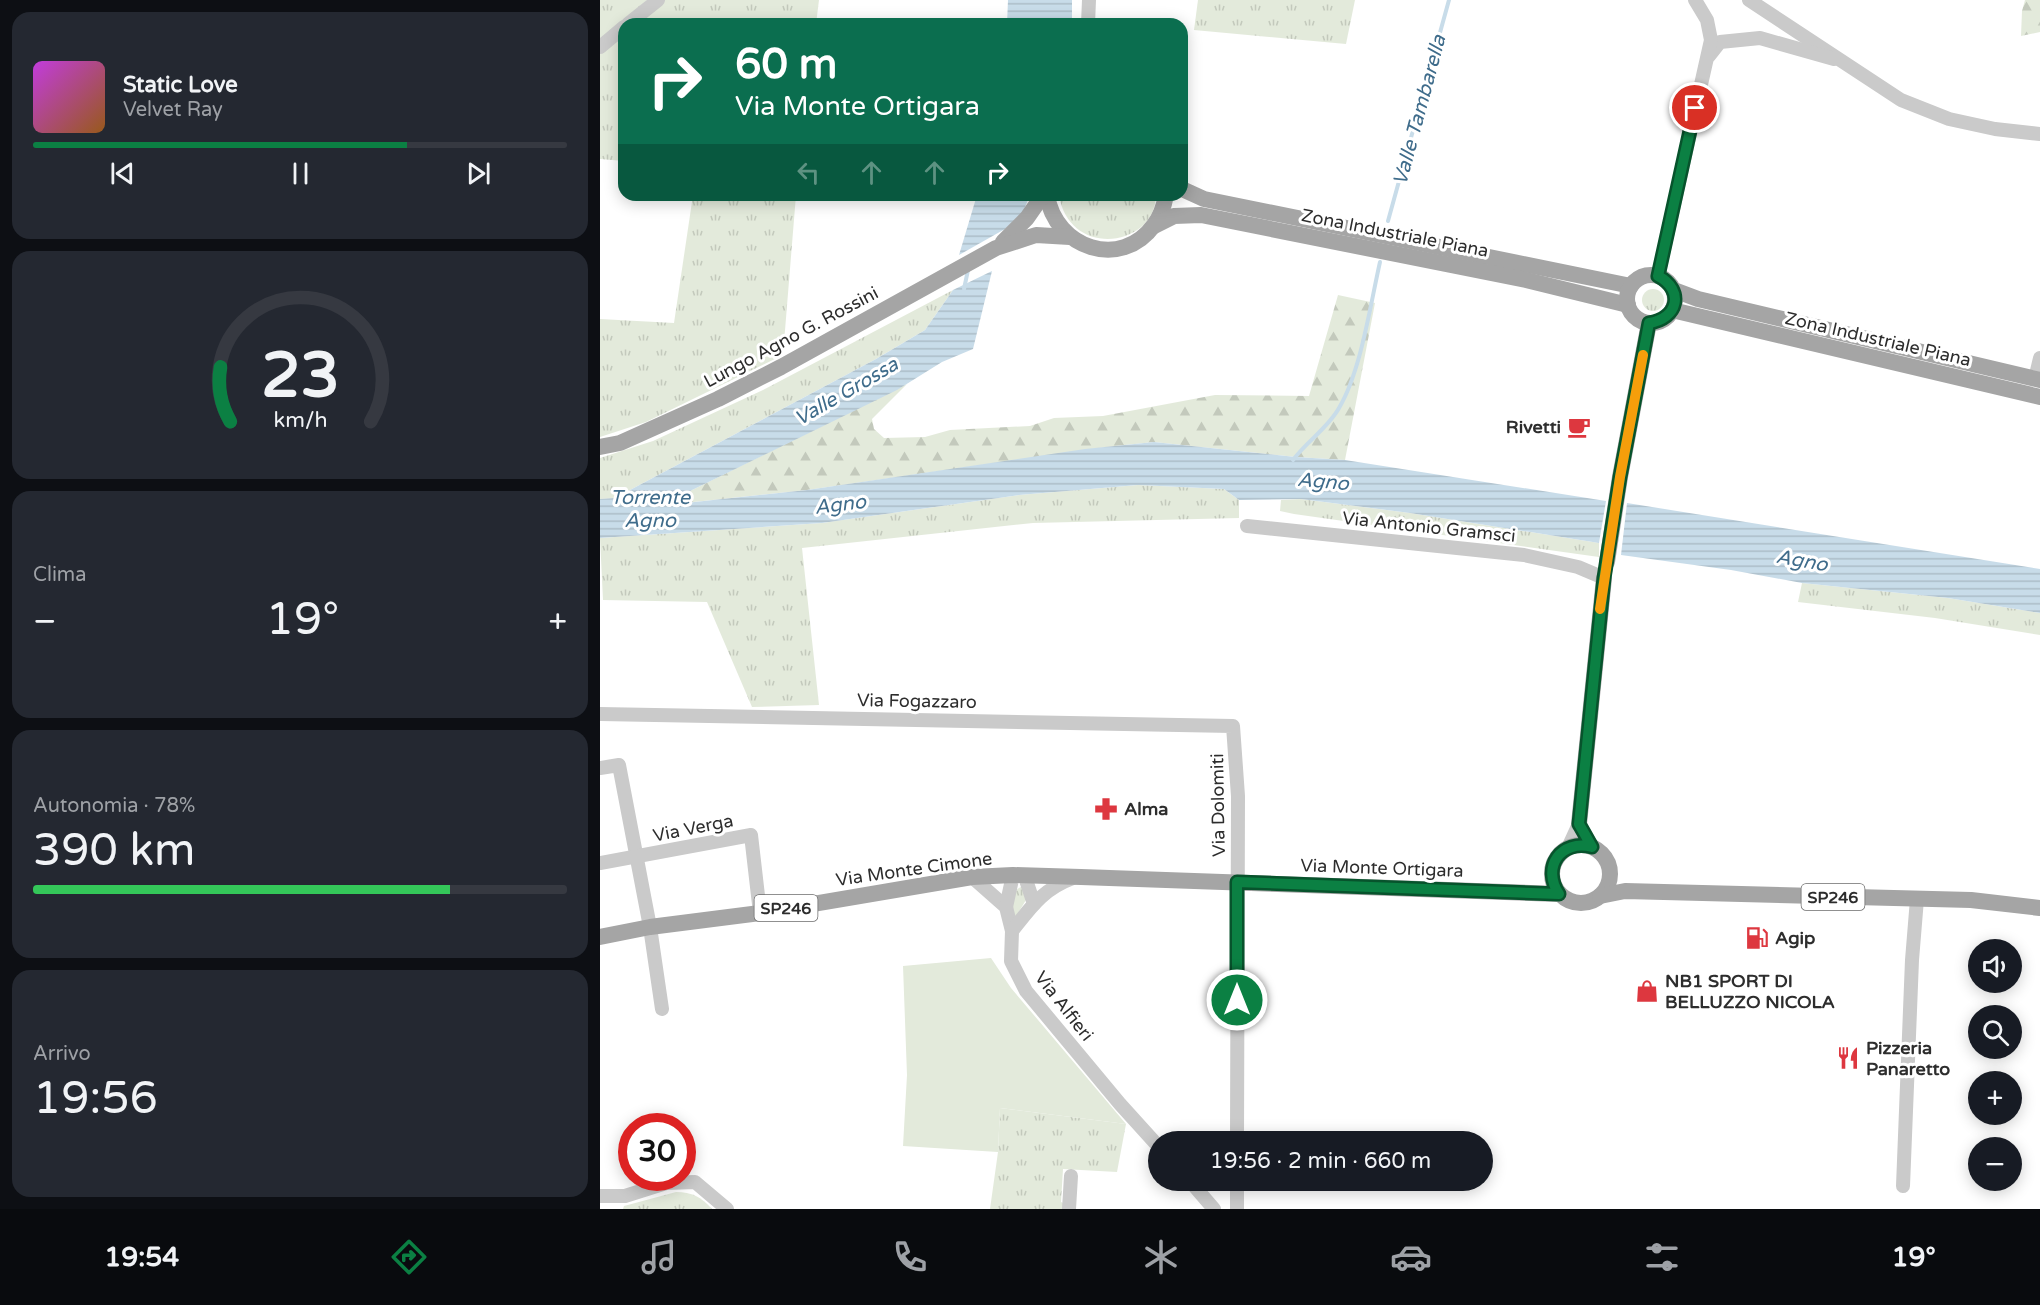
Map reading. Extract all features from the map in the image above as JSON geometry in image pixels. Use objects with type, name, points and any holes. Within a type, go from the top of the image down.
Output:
[{"type":"main road","name":"Zona Industriale Piana","points":[[1188,192],[1204,199],[1631,286]]},
{"type":"main road","points":[[996,248],[1027,218],[1040,201]]},
{"type":"main road","name":"Zona Industriale Piana","points":[[1047,201],[1057,224],[1070,237],[1083,245],[1098,249],[1114,249],[1136,241],[1154,226],[1174,216],[1201,215],[1526,280],[1628,305],[1636,318],[1649,323]]},
{"type":"main road","points":[[1154,226],[1164,201]]},
{"type":"main road","points":[[996,248],[1036,235],[1070,237]]},
{"type":"main road","name":"Lungo Agno G. Rossini","points":[[600,447],[620,443],[718,399],[781,367],[996,248]]},
{"type":"main road","points":[[1628,305],[1627,298],[1631,286],[1644,276],[1658,276]]},
{"type":"main road","name":"Zona Industriale Piana","points":[[1658,276],[1666,280],[1674,290],[1698,299],[2037,379]]},
{"type":"main road","points":[[1579,824],[1605,570],[1620,477],[1649,323],[1664,320],[1672,310],[1674,290]]},
{"type":"main road","name":"Zona Industriale Piana","points":[[1672,310],[2040,397]]},
{"type":"main road","points":[[1576,845],[1592,847],[1604,856],[1610,871],[1625,891],[1579,903],[1571,902],[1559,894],[1552,882],[1556,859],[1568,848],[1576,845]]},
{"type":"main road","points":[[1600,896],[1608,885],[1610,871]]},
{"type":"main road","points":[[1527,892],[1552,875]]},
{"type":"main road","name":"Via Monte Cimone","points":[[600,937],[650,927],[760,913],[972,877],[1076,877],[1237,882]]},
{"type":"main road","name":"Via Monte Ortigara","points":[[1237,882],[1559,894]]},
{"type":"main road","name":"SP246","points":[[1625,891],[1971,900],[2040,908]]},
{"type":"street","points":[[636,18],[658,0]]},
{"type":"street","points":[[1088,18],[1089,0]]},
{"type":"street","points":[[1658,276],[1711,40],[1707,20],[1695,0]]},
{"type":"street","points":[[1749,0],[1901,100],[1949,118],[1995,129],[2040,134]]},
{"type":"street","points":[[600,47],[618,32]]},
{"type":"street","points":[[1705,61],[1720,42],[1760,38],[1844,61]]},
{"type":"street","points":[[2037,379],[2040,357]]},
{"type":"street","name":"Via Antonio Gramsci","points":[[1247,526],[1524,555],[1578,567],[1605,570]]},
{"type":"street","name":"Via Fogazzaro","points":[[600,714],[1233,726]]},
{"type":"street","name":"Via Dolomiti","points":[[1233,726],[1238,796],[1237,1131]]},
{"type":"street","points":[[600,768],[619,765],[650,927],[662,1009]]},
{"type":"street","points":[[1579,824],[1592,847]]},
{"type":"street","points":[[1568,848],[1579,824]]},
{"type":"street","name":"Via Verga","points":[[600,863],[751,835],[760,913]]},
{"type":"street","points":[[1019,876],[1034,904]]},
{"type":"street","points":[[972,877],[1006,906],[1019,876]]},
{"type":"street","points":[[1012,931],[1039,897],[1062,882],[1076,877]]},
{"type":"street","points":[[1903,1186],[1912,960],[1917,899]]},
{"type":"street","name":"Via Alfieri","points":[[1006,906],[1012,931],[1011,961],[1026,992],[1148,1135]]},
{"type":"street","points":[[1069,1209],[1071,1176]]},
{"type":"street","points":[[600,1196],[624,1196],[666,1183],[695,1182],[727,1209]]},
{"type":"street","points":[[1198,1191],[1214,1209]]},
{"type":"street","points":[[1237,1191],[1237,1209]]},
{"type":"green space","points":[[600,0],[647,0],[627,18],[618,18],[618,26],[600,42]]},
{"type":"green space","points":[[665,0],[819,0],[817,18],[643,18]]},
{"type":"green space","points":[[1198,0],[1355,0],[1346,44],[1194,30]]},
{"type":"green space","points":[[2025,0],[2040,0],[2040,32],[2021,36],[2022,11]]},
{"type":"green space","points":[[618,39],[618,160],[600,159],[600,54]]},
{"type":"green space","points":[[692,201],[796,201],[783,355],[646,422],[600,437],[600,319],[674,323]]},
{"type":"green space","points":[[1061,201],[1155,201],[1152,213],[1142,226],[1128,235],[1111,239],[1094,237],[1078,229],[1066,216]]},
{"type":"green space","points":[[1653,289],[1661,292],[1664,300],[1661,308],[1653,311],[1645,308],[1642,300],[1645,292]]},
{"type":"green space","points":[[953,290],[925,330],[876,359],[615,498],[600,499],[600,458],[653,441],[763,390]]},
{"type":"green space","points":[[1338,295],[1375,303],[1345,460],[1154,442],[807,490],[675,504],[688,492],[907,384],[872,419],[874,429],[884,438],[925,437],[950,430],[1030,426],[1054,418],[1103,416],[1215,395],[1309,396]]},
{"type":"green space","points":[[1138,485],[1224,489],[1239,500],[1239,518],[1033,523],[802,548],[819,705],[752,707],[707,602],[603,600],[600,538],[822,523],[1019,495]]},
{"type":"green space","points":[[1301,499],[1410,513],[1599,543],[1599,557],[1280,511],[1281,500]]},
{"type":"green space","points":[[1802,583],[1948,598],[2040,613],[2040,635],[1935,618],[1798,602]]},
{"type":"green space","points":[[1024,886],[1026,900],[1015,918],[1012,899],[1016,891]]},
{"type":"green space","points":[[991,958],[1011,988],[1126,1124],[1000,1108],[998,1152],[903,1146],[907,1075],[903,966]]},
{"type":"green space","points":[[1000,1108],[1126,1124],[1117,1172],[1063,1169],[1061,1202],[1068,1205],[1068,1209],[990,1209],[998,1152]]},
{"type":"green space","points":[[676,1192],[696,1196],[712,1209],[623,1209],[624,1206]]},
{"type":"water","points":[[1008,0],[1072,0],[1072,18],[1007,18]]},
{"type":"water","points":[[975,201],[1028,201],[1023,212],[1005,229],[959,255]]},
{"type":"water","name":"Torrente Agno","points":[[992,271],[973,349],[942,362],[897,390],[688,492],[676,504],[807,490],[1085,449],[1154,442],[1345,460],[1606,501],[1599,543],[1410,513],[1301,499],[1239,500],[1224,489],[1138,485],[1019,495],[822,523],[600,538],[600,499],[615,498],[876,359],[925,330],[953,290]]},
{"type":"water","name":"Agno","points":[[1627,503],[2040,569],[2040,613],[1948,598],[1802,583],[1731,570],[1621,555]]},
{"type":"waterway","name":"Valle Tambarella","points":[[1388,221],[1449,0]]},
{"type":"waterway","name":"Valle Tambarella","points":[[1293,460],[1329,422],[1347,393],[1364,338],[1380,262]]},
{"type":"waterway","name":"Valle Grossa","points":[[964,289],[968,270]]},
{"type":"slow traffic","points":[[1600,609],[1620,477],[1643,355]]},
{"type":"place","name":"Rivetti","points":[[1579,427]]},
{"type":"place","name":"Alma","points":[[1106,809]]},
{"type":"place","name":"Agip","points":[[1757,938]]},
{"type":"place","name":"NB1 SPORT DI BELLUZZO NICOLA","points":[[1647,991]]},
{"type":"place","name":"Pizzeria Panaretto","points":[[1848,1058]]},
{"type":"route","points":[[1237,1000],[1237,882],[1559,894],[1552,882],[1552,866],[1556,859],[1561,852],[1576,845],[1592,847],[1579,824],[1604,578],[1649,323],[1664,320],[1674,304],[1674,290],[1666,280],[1658,276],[1695,108]]}]
